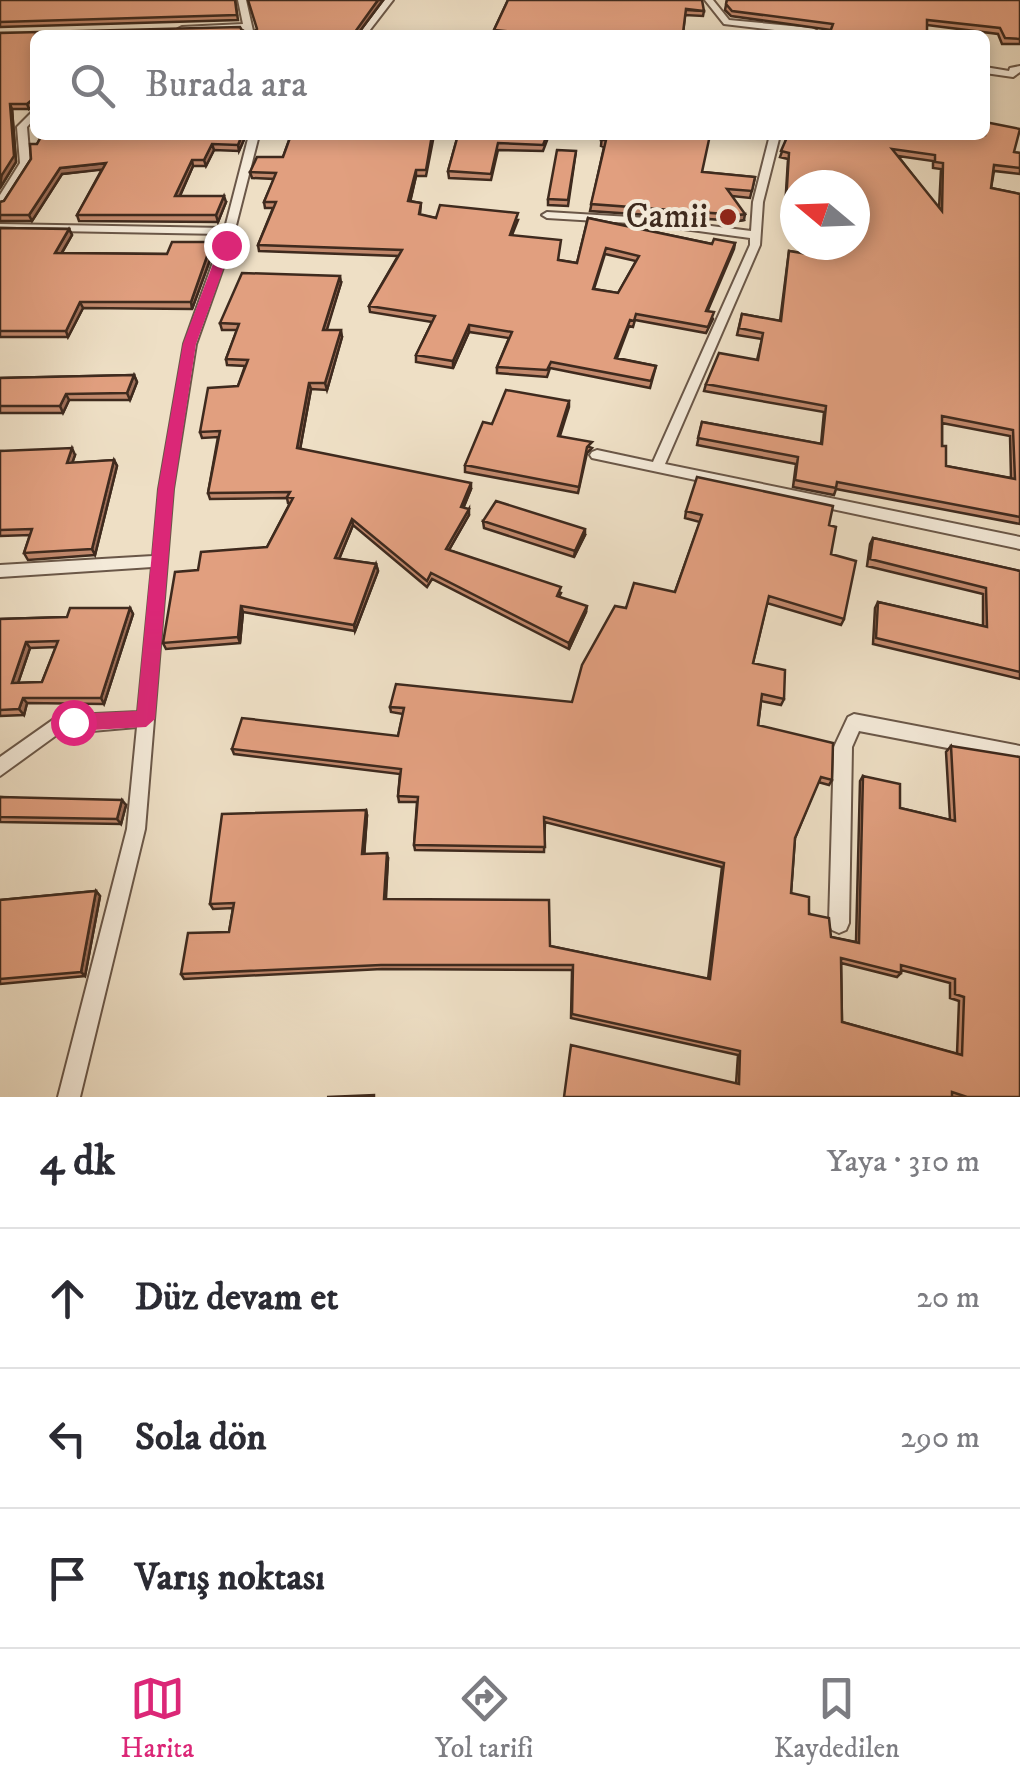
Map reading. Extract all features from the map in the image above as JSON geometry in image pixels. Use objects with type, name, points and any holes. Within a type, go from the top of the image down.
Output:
[{"type":"street","points":[[176,30],[249,30],[242,0]]},
{"type":"street","points":[[366,30],[389,0]]},
{"type":"street","points":[[710,0],[727,22],[812,30]]},
{"type":"street","points":[[990,70],[1016,71],[1020,88]]},
{"type":"street","points":[[0,203],[24,163],[22,127],[30,118]]},
{"type":"street","points":[[69,1097],[136,829],[166,489],[190,344],[229,231],[253,140]]},
{"type":"street","points":[[658,466],[754,245],[764,170],[773,140]]},
{"type":"street","points":[[548,216],[647,221],[755,235]]},
{"type":"street","points":[[0,227],[229,231]]},
{"type":"street","points":[[597,455],[1020,543]]},
{"type":"street","points":[[0,571],[161,562]]},
{"type":"street","points":[[0,768],[54,728],[73,722],[146,719]]},
{"type":"street","points":[[838,923],[843,747],[854,722],[1020,754]]},
{"type":"building","points":[[0,0],[235,0],[237,15],[0,22]]},
{"type":"building","points":[[248,0],[378,0],[356,30],[257,29]]},
{"type":"building","points":[[508,0],[702,0],[704,11],[686,9],[683,30],[494,30]]},
{"type":"building","points":[[727,0],[1020,0],[1020,39],[1005,38],[1000,28],[927,20],[927,30],[831,30],[833,24],[732,11]]},
{"type":"building","points":[[240,27],[242,30],[120,30]]},
{"type":"building","points":[[30,32],[30,102],[10,104],[14,156],[0,178],[0,33]]},
{"type":"building","points":[[990,123],[1020,129],[1014,152],[1020,153],[1020,168],[994,165],[991,188],[1020,194],[1020,517],[837,482],[836,488],[795,480],[798,457],[698,438],[702,422],[822,444],[826,406],[706,384],[719,353],[758,360],[763,333],[739,328],[742,314],[781,321],[788,260],[870,260],[870,170],[788,170],[789,153],[781,151],[786,140],[990,140]],"holes":[[[892,149],[935,155],[935,162],[943,163],[942,211]],[[942,416],[1013,430],[1015,479],[946,466]]]},
{"type":"building","points":[[39,140],[240,140],[238,145],[212,144],[204,160],[192,160],[175,196],[224,196],[216,215],[77,215],[106,163],[60,168],[29,215],[0,215],[0,202],[31,159],[30,144]]},
{"type":"building","points":[[289,140],[431,140],[426,170],[416,170],[408,201],[421,203],[419,214],[436,218],[440,205],[518,213],[510,235],[561,240],[558,260],[577,263],[588,218],[712,244],[714,239],[735,243],[706,311],[714,312],[708,327],[636,314],[634,321],[630,320],[615,358],[656,366],[651,381],[551,362],[547,370],[497,367],[512,332],[469,325],[453,361],[416,355],[435,316],[369,306],[402,250],[258,245],[276,202],[264,202],[276,173],[250,172],[257,157],[283,157]],"holes":[[[606,248],[639,256],[618,293],[593,289]]]},
{"type":"building","points":[[457,140],[545,140],[543,145],[498,143],[491,174],[448,171]]},
{"type":"building","points":[[606,140],[709,140],[702,172],[755,177],[752,191],[727,189],[745,214],[723,217],[724,214],[591,204]]},
{"type":"building","points":[[557,150],[576,151],[568,200],[548,199]]},
{"type":"building","points":[[0,228],[69,229],[55,253],[167,254],[172,242],[212,242],[191,302],[80,302],[66,331],[0,331]]},
{"type":"building","points":[[242,273],[340,276],[323,330],[341,330],[325,383],[309,383],[297,448],[471,483],[461,507],[469,509],[446,549],[561,587],[557,596],[587,606],[569,643],[431,573],[427,581],[352,519],[335,558],[376,564],[354,625],[241,606],[238,637],[163,643],[175,572],[198,570],[201,552],[267,547],[293,498],[287,497],[290,492],[208,493],[220,431],[200,432],[208,388],[238,386],[248,360],[226,359],[239,324],[220,323]]},
{"type":"building","points":[[134,375],[127,393],[66,394],[60,406],[0,406],[0,378]]},
{"type":"building","points":[[506,390],[569,401],[558,436],[592,442],[587,447],[579,487],[465,465],[483,422],[492,424]]},
{"type":"building","points":[[72,448],[67,463],[114,460],[92,549],[24,553],[32,529],[0,530],[0,451]]},
{"type":"building","points":[[697,477],[833,506],[829,525],[836,527],[831,554],[856,561],[844,619],[769,596],[753,663],[785,670],[784,699],[762,694],[758,725],[833,743],[832,780],[821,777],[795,838],[791,893],[809,897],[809,914],[829,918],[831,937],[859,943],[863,776],[900,784],[900,808],[955,821],[951,746],[1020,757],[1020,1097],[967,1097],[952,1092],[952,1097],[564,1097],[571,1045],[739,1084],[740,1051],[572,1014],[573,965],[381,965],[181,974],[188,933],[229,932],[234,903],[210,904],[222,814],[366,810],[362,854],[387,853],[384,899],[549,900],[550,946],[710,979],[724,863],[544,817],[545,847],[414,845],[418,797],[398,796],[401,769],[232,749],[242,718],[398,736],[404,708],[390,707],[396,684],[572,702],[582,665],[615,606],[626,608],[634,583],[675,592],[702,515],[686,511]],"holes":[[[841,958],[901,973],[901,965],[955,979],[955,994],[964,997],[962,1055],[842,1022]]]},
{"type":"building","points":[[496,501],[585,529],[575,551],[483,521]]},
{"type":"building","points":[[873,538],[1020,571],[1020,672],[876,638],[878,602],[987,627],[986,588],[870,559]]},
{"type":"building","points":[[70,608],[130,608],[101,698],[23,698],[19,709],[0,710],[0,619],[67,617]],"holes":[[[58,641],[42,682],[12,683],[26,642]]]},
{"type":"building","points":[[0,797],[122,800],[117,819],[0,817]]},
{"type":"building","points":[[96,891],[81,972],[0,979],[0,900]]},
{"type":"place","name":"Camii","points":[[728,217]]},
{"type":"route","points":[[73,722],[146,719],[166,489],[190,344],[226,245]]}]
